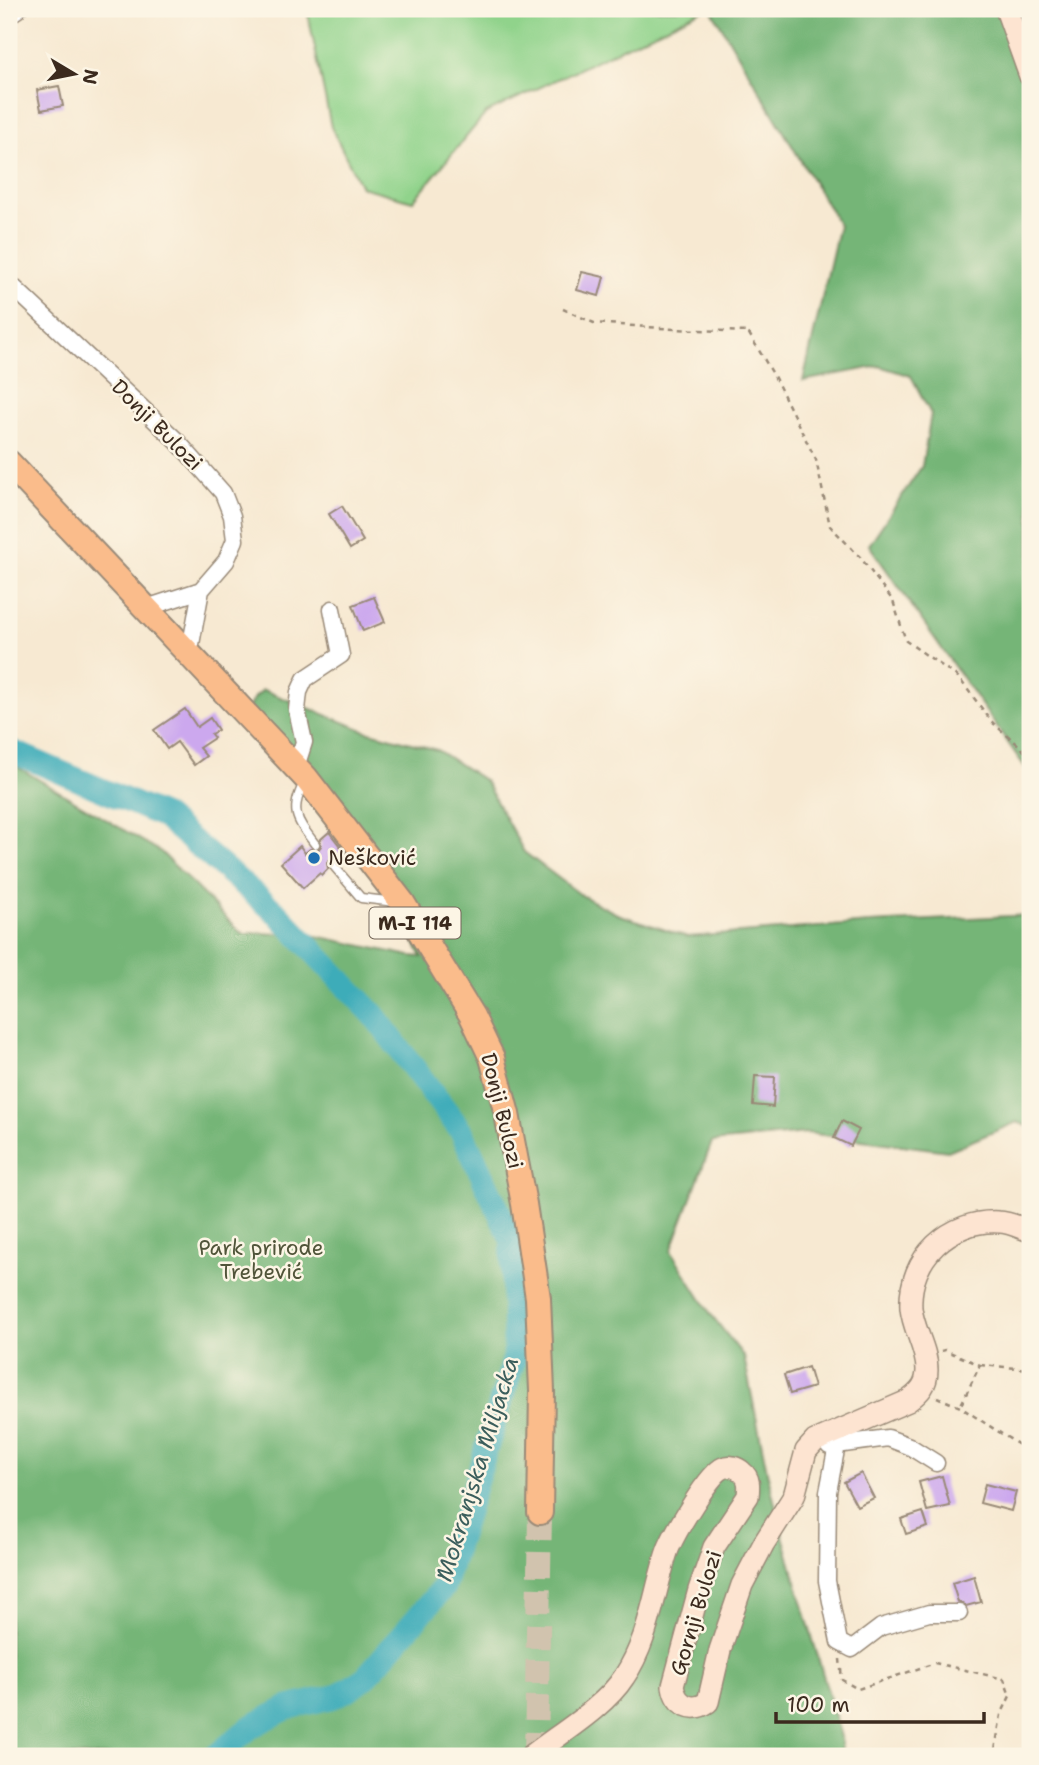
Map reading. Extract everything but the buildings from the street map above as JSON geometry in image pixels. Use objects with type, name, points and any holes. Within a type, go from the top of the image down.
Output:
[{"type":"main road","name":"Donji Bulozi","points":[[9,463],[301,773],[402,901],[472,1016],[492,1058],[507,1114],[538,1298],[542,1391],[540,1512]]},
{"type":"street","points":[[9,15],[18,9]]},
{"type":"street","points":[[1006,9],[1030,76]]},
{"type":"street","name":"Donji Bulozi","points":[[9,283],[177,441],[223,493],[232,516],[235,540],[226,561],[201,590]]},
{"type":"street","points":[[146,608],[201,590],[190,655]]},
{"type":"street","points":[[301,773],[304,742],[297,710],[299,692],[305,679],[341,655],[332,609]]},
{"type":"street","points":[[806,1451],[814,1441],[908,1401],[921,1391],[927,1370],[911,1307],[916,1272],[926,1255],[940,1240],[964,1226],[1000,1222],[1030,1231]]},
{"type":"street","points":[[806,1451],[888,1438],[936,1463]]},
{"type":"street","points":[[837,1445],[828,1492],[827,1581],[839,1642],[852,1649],[881,1627],[929,1613],[959,1613]]},
{"type":"street","name":"Gornji Bulozi","points":[[531,1756],[610,1695],[623,1680],[645,1633],[668,1548],[712,1478],[722,1468],[733,1467],[747,1477],[748,1496],[713,1547],[674,1686],[678,1700],[688,1706],[698,1707],[708,1702],[720,1650],[742,1585],[764,1543],[794,1496],[806,1451]]},
{"type":"lane","points":[[301,773],[295,810],[299,823],[315,844]]},
{"type":"lane","points":[[333,865],[361,898],[381,902],[402,901]]},
{"type":"path","points":[[563,309],[594,323],[748,332],[773,373],[816,460],[830,526],[860,557],[893,601],[906,641],[958,677],[993,723],[1021,747],[1030,760]]},
{"type":"path","points":[[925,1358],[945,1350],[980,1364],[1030,1369]]},
{"type":"path","points":[[960,1407],[980,1364]]},
{"type":"path","points":[[921,1391],[960,1407],[1030,1452]]},
{"type":"path","points":[[839,1642],[842,1680],[858,1689],[935,1663],[1004,1679],[1010,1696],[1001,1715],[994,1756]]},
{"type":"green space","points":[[307,9],[704,9],[486,113],[413,201],[361,187],[331,127]]},
{"type":"green space","points":[[711,9],[1030,9],[1030,774],[869,545],[922,466],[931,414],[911,376],[879,366],[803,381],[839,225]]},
{"type":"green space","name":"Park prirode Trebević","points":[[263,690],[366,731],[437,750],[485,781],[524,852],[581,895],[617,914],[687,937],[870,923],[1030,915],[1030,1127],[1017,1122],[948,1151],[807,1133],[712,1142],[671,1251],[710,1313],[744,1357],[768,1476],[841,1737],[842,1756],[9,1756],[9,762],[161,852],[241,933],[307,934],[422,957],[386,883],[241,719],[255,697]]},
{"type":"waterway","name":"Mokranjska Miljacka","points":[[9,750],[163,816],[279,915],[373,1014],[462,1132],[512,1240],[515,1356],[443,1588],[366,1677],[333,1697],[287,1708],[252,1726],[216,1756]]},
{"type":"tunnel","points":[[536,1756],[540,1512]]},
{"type":"place","name":"Nešković","points":[[314,858]]}]
